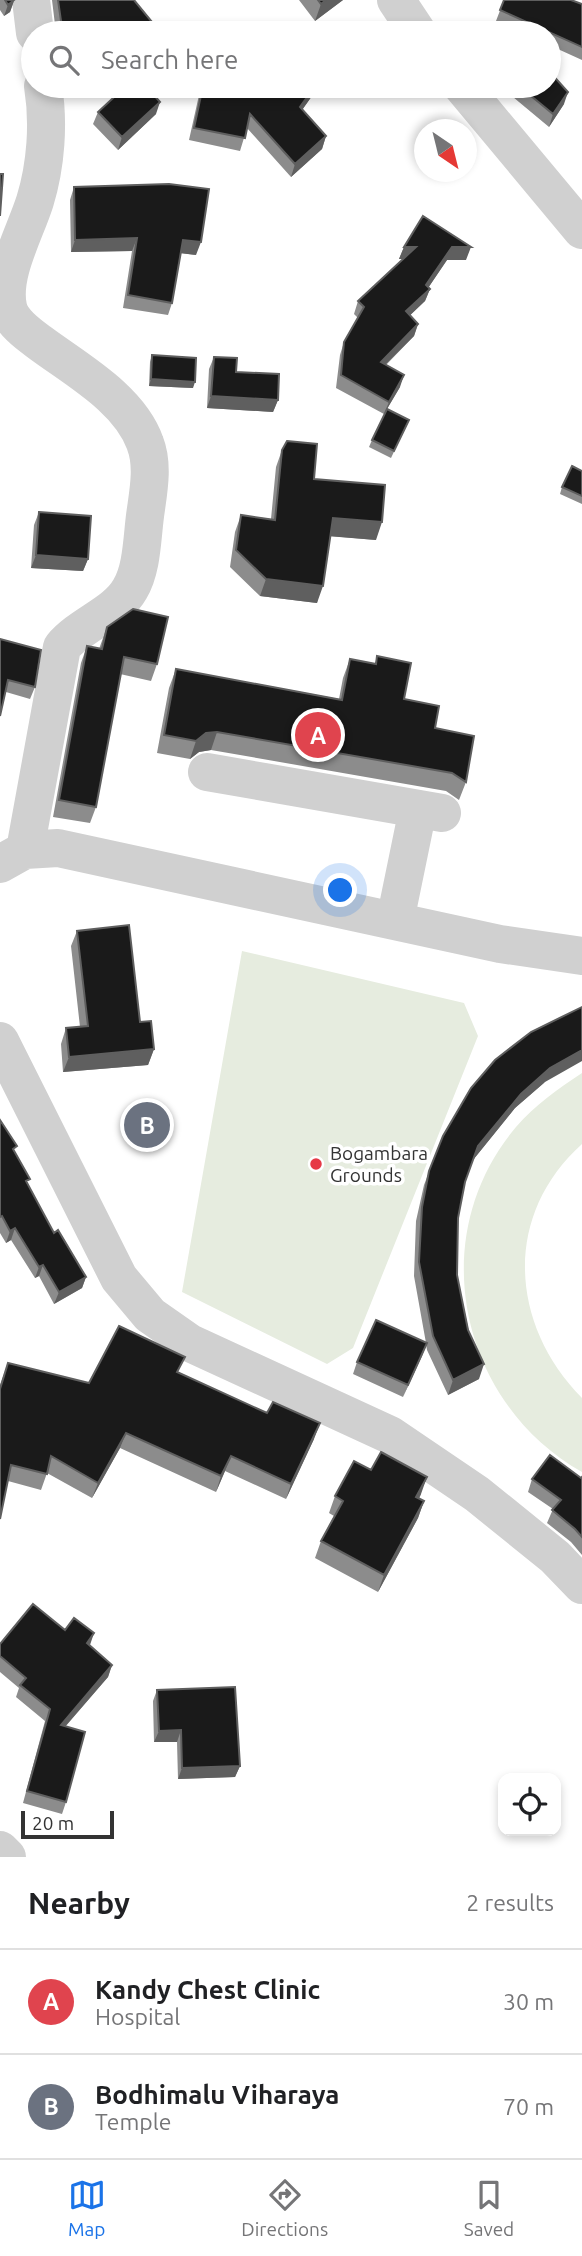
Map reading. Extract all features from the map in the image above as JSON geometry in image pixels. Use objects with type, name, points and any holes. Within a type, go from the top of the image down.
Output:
[{"type":"street","points":[[32,0],[34,21]]},
{"type":"street","points":[[396,0],[410,21]]},
{"type":"street","points":[[43,98],[45,152],[36,198],[10,275],[6,295],[9,312],[24,331],[105,391],[129,415],[146,443],[150,476],[139,559],[130,589],[109,610],[73,634],[62,647],[12,857],[58,848],[500,944],[582,956]]},
{"type":"street","points":[[471,98],[582,230]]},
{"type":"street","points":[[207,772],[430,811],[395,921]]},
{"type":"street","points":[[0,1041],[118,1278],[149,1315],[190,1343],[390,1435],[477,1494],[555,1557],[582,1585]]},
{"type":"street","points":[[0,1850],[7,1857]]},
{"type":"shaded area","name":"Bogambara Grounds","points":[[242,951],[464,1003],[478,1036],[353,1348],[327,1364],[182,1292]]},
{"type":"shaded area","points":[[582,1073],[582,1144],[556,1173],[538,1204],[528,1237],[525,1271],[529,1305],[540,1338],[558,1369],[582,1398],[582,1472],[540,1442],[507,1404],[483,1362],[468,1315],[464,1266],[470,1218],[487,1171],[523,1119]]},
{"type":"building","points":[[58,0],[134,0],[151,21],[61,21]]},
{"type":"building","points":[[504,0],[571,0],[582,4],[582,47],[561,38],[561,21],[524,21],[500,10]]},
{"type":"building","points":[[561,84],[568,92],[553,114],[534,98],[561,98]]},
{"type":"building","points":[[113,98],[156,98],[160,102],[122,137],[98,112]]},
{"type":"building","points":[[200,98],[306,98],[300,107],[326,136],[295,164],[250,114],[245,138],[194,128]]},
{"type":"building","points":[[0,174],[3,174],[0,216]]},
{"type":"building","points":[[169,184],[209,189],[201,242],[183,240],[172,303],[128,295],[137,238],[75,240],[74,187]]},
{"type":"building","points":[[423,216],[471,247],[452,247],[426,285],[430,289],[406,311],[418,324],[381,362],[404,375],[389,402],[341,375],[344,342],[364,307],[358,301],[416,247],[404,247]]},
{"type":"building","points":[[152,355],[196,358],[195,382],[151,379]]},
{"type":"building","points":[[214,357],[237,358],[236,372],[279,374],[278,400],[211,396]]},
{"type":"building","points":[[387,409],[409,420],[394,451],[372,440]]},
{"type":"building","points":[[287,441],[317,444],[314,479],[385,485],[382,522],[333,518],[323,586],[266,579],[236,550],[241,515],[275,520],[282,450]]},
{"type":"building","points":[[572,466],[582,471],[582,496],[562,487]]},
{"type":"building","points":[[39,512],[91,516],[88,559],[36,555]]},
{"type":"building","points":[[133,609],[168,617],[157,664],[124,657],[96,807],[59,800],[87,646],[102,649],[107,627]]},
{"type":"building","points":[[0,639],[41,650],[35,687],[8,680],[0,716]]},
{"type":"building","points":[[377,656],[411,663],[404,699],[439,706],[435,728],[474,736],[466,782],[452,773],[217,732],[206,733],[196,741],[164,735],[176,669],[342,700],[350,659],[376,664]]},
{"type":"building","points":[[129,925],[140,1022],[151,1021],[154,1049],[69,1057],[66,1028],[88,1026],[77,931]]},
{"type":"building","points":[[582,1007],[582,1050],[550,1068],[521,1094],[478,1146],[465,1182],[458,1218],[457,1275],[468,1330],[484,1364],[453,1380],[433,1336],[419,1262],[422,1207],[429,1171],[443,1136],[471,1088],[495,1060],[531,1032]]},
{"type":"building","points":[[0,1120],[17,1146],[13,1149],[30,1179],[26,1181],[54,1233],[58,1230],[86,1277],[59,1292],[43,1265],[39,1267],[15,1228],[10,1231],[2,1216],[0,1217]]},
{"type":"building","points":[[376,1320],[427,1343],[408,1385],[357,1362]]},
{"type":"building","points":[[119,1326],[185,1357],[177,1372],[267,1413],[273,1402],[320,1423],[291,1484],[231,1456],[221,1476],[126,1433],[98,1483],[51,1456],[47,1474],[11,1465],[0,1519],[0,1389],[8,1363],[89,1383]]},
{"type":"building","points":[[381,1452],[427,1477],[416,1497],[424,1501],[384,1575],[321,1541],[343,1501],[335,1496],[354,1461],[371,1470]]},
{"type":"building","points":[[550,1455],[582,1477],[582,1537],[552,1510],[561,1500],[532,1479]]},
{"type":"building","points":[[33,1604],[65,1630],[74,1618],[94,1633],[87,1643],[112,1665],[61,1725],[85,1732],[66,1802],[27,1791],[50,1709],[20,1685],[26,1678],[0,1656],[0,1644]]},
{"type":"building","points":[[235,1687],[240,1766],[182,1768],[181,1730],[159,1731],[157,1690]]},
{"type":"place","name":"Kandy Chest Clinic","points":[[318,735]]},
{"type":"place","name":"Bodhimalu Viharaya","points":[[147,1125]]},
{"type":"place","name":"Bogambara Grounds","points":[[316,1164]]}]
